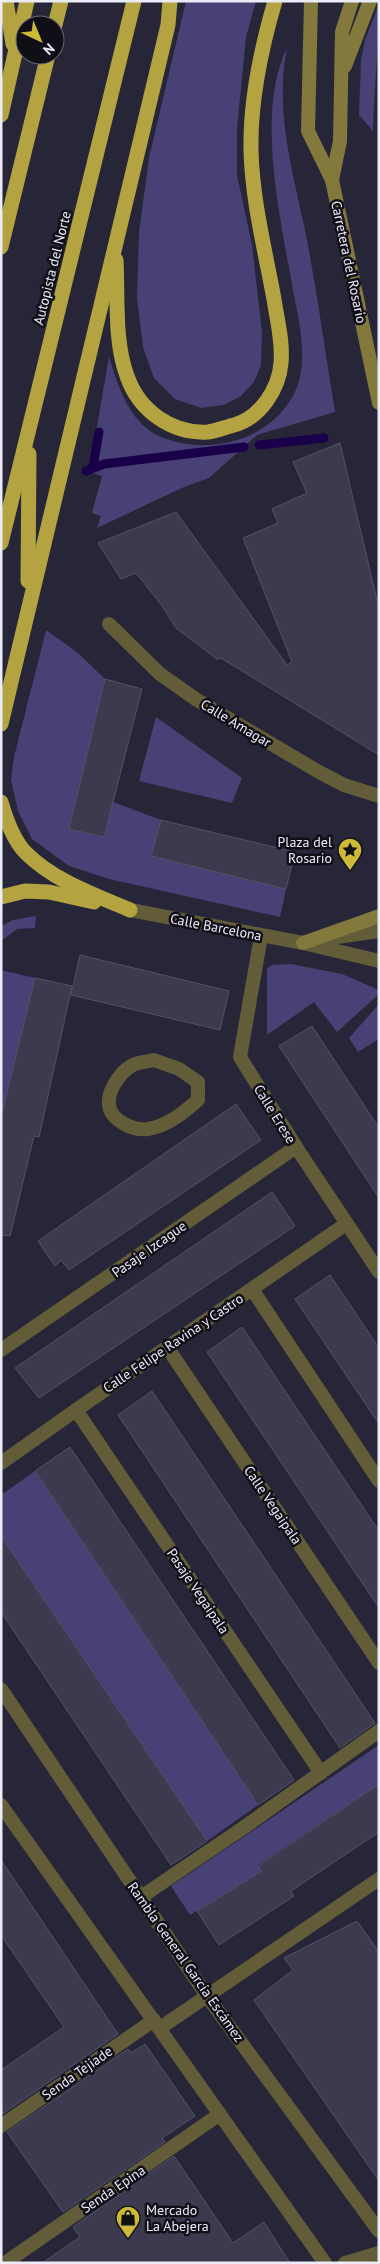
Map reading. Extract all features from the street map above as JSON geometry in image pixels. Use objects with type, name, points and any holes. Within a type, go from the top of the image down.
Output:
[{"type":"highway","points":[[1,115],[27,1]]},
{"type":"highway","points":[[58,15],[61,1]]},
{"type":"highway","name":"Autopista del Norte","points":[[1,543],[134,1]]},
{"type":"highway","points":[[1,724],[168,24],[170,1]]},
{"type":"highway","points":[[116,241],[120,343],[127,377],[140,401],[160,420],[181,430],[208,432],[237,424],[258,412],[273,392],[281,364],[281,338],[257,203],[251,150],[254,94],[263,42],[276,1]]},
{"type":"highway","points":[[7,6],[14,55]]},
{"type":"highway","points":[[1,247],[46,65]]},
{"type":"highway","points":[[28,608],[29,427]]},
{"type":"highway","points":[[1,802],[14,836],[25,852],[65,880],[130,910]]},
{"type":"highway","points":[[1,897],[25,891],[49,892],[130,910]]},
{"type":"main road","name":"Carretera del Rosario","points":[[311,1],[308,131],[332,180],[379,403]]},
{"type":"main road","name":"Carretera del Rosario","points":[[332,180],[340,141],[342,32],[352,1]]},
{"type":"main road","points":[[341,76],[370,1]]},
{"type":"main road","points":[[303,943],[379,916]]},
{"type":"street","name":"Calle Amagar","points":[[109,624],[160,674],[197,700],[319,772],[344,785],[379,796]]},
{"type":"street","name":"Calle Barcelona","points":[[130,910],[303,943]]},
{"type":"street","points":[[303,943],[379,931]]},
{"type":"street","name":"Calle Erese","points":[[261,936],[240,1058],[346,1224],[379,1272]]},
{"type":"street","points":[[303,943],[379,961]]},
{"type":"street","points":[[154,1060],[179,1069],[198,1082],[198,1100],[184,1112],[162,1125],[148,1129],[134,1129],[118,1119],[109,1106],[110,1094],[118,1078],[132,1066],[139,1064],[154,1060]]},
{"type":"street","name":"Pasaje Izcague","points":[[1,1350],[296,1147]]},
{"type":"street","name":"Calle Felipe Ravina y Castro","points":[[1,1463],[346,1224]]},
{"type":"street","points":[[252,1289],[379,1481]]},
{"type":"street","name":"Calle Vegaipala","points":[[167,1348],[379,1663]]},
{"type":"street","name":"Pasaje Vegaipala","points":[[76,1410],[321,1773]]},
{"type":"street","name":"Rambla General García Escámez","points":[[1,1689],[207,1996],[379,2230]]},
{"type":"street","points":[[141,1897],[379,1731]]},
{"type":"street","points":[[1,1805],[325,2263]]},
{"type":"street","name":"Senda Tejiade","points":[[1,2126],[157,2024],[207,1996],[379,1879]]},
{"type":"street","name":"Senda Epina","points":[[5,2263],[220,2114]]},
{"type":"street","points":[[345,2263],[379,2254]]},
{"type":"shaded area","points":[[186,1],[256,1],[246,37],[237,129],[237,175],[252,245],[262,332],[261,365],[254,382],[241,396],[224,405],[201,408],[175,399],[154,378],[143,347],[137,298],[139,232],[149,158]]},
{"type":"shaded area","points":[[379,4],[373,131],[359,115],[361,60],[365,40]]},
{"type":"shaded area","points":[[287,48],[283,74],[283,100],[288,150],[313,271],[335,412],[257,435],[209,478],[184,487],[97,528],[101,516],[92,513],[102,476],[89,472],[109,357],[120,390],[131,411],[147,428],[157,435],[186,444],[207,445],[227,443],[248,436],[270,423],[279,415],[287,406],[298,384],[302,362],[302,341],[277,200],[272,135],[273,104],[278,74]]},
{"type":"shaded area","points":[[46,630],[78,653],[105,679],[69,829],[101,836],[113,802],[161,820],[151,856],[286,889],[280,917],[109,879],[69,866],[32,839],[18,811],[11,780],[14,757]]},
{"type":"shaded area","points":[[156,717],[242,778],[232,803],[139,781]]},
{"type":"shaded area","points":[[36,916],[35,928],[17,929],[1,941],[1,926],[13,920]]},
{"type":"shaded area","points":[[291,964],[342,974],[379,990],[379,994],[337,1032],[314,1002],[267,1035],[267,969],[272,965]]},
{"type":"shaded area","points":[[1,970],[35,978],[1,1117]]},
{"type":"shaded area","points":[[379,1004],[379,1039],[358,1052],[349,1038]]},
{"type":"shaded area","points":[[35,1471],[258,1805],[207,1841],[1,1536],[1,1495]]},
{"type":"shaded area","points":[[379,1745],[379,1784],[258,1865],[262,1871],[190,1915],[171,1886]]},
{"type":"building","points":[[340,443],[379,609],[379,755],[221,658],[217,659],[176,628],[163,607],[136,573],[121,579],[98,543],[176,512],[287,665],[292,662],[243,538],[278,523],[272,509],[307,493],[293,462]]},
{"type":"building","points":[[105,679],[142,689],[104,837],[69,829]]},
{"type":"building","points":[[161,820],[295,852],[286,889],[151,856]]},
{"type":"building","points":[[80,955],[229,991],[220,1030],[71,995]]},
{"type":"building","points":[[35,978],[72,986],[39,1137],[34,1136],[10,1236],[1,1235],[1,1117]]},
{"type":"building","points":[[312,1026],[379,1128],[379,1198],[279,1046]]},
{"type":"building","points":[[236,1104],[261,1140],[69,1270],[61,1260],[55,1266],[38,1241]]},
{"type":"building","points":[[272,1192],[295,1226],[39,1398],[15,1368]]},
{"type":"building","points":[[330,1275],[379,1348],[379,1424],[295,1299]]},
{"type":"building","points":[[242,1327],[379,1531],[379,1608],[207,1352]]},
{"type":"building","points":[[152,1391],[375,1723],[340,1748],[118,1415]]},
{"type":"building","points":[[70,1447],[294,1780],[258,1805],[35,1471]]},
{"type":"building","points":[[1,1536],[207,1841],[171,1865],[1,1612]]},
{"type":"building","points":[[379,1784],[379,1832],[291,1891],[294,1896],[219,1945],[197,1911],[262,1871],[258,1866]]},
{"type":"building","points":[[1,1860],[118,2034],[1,2115],[1,2070],[64,2027],[1,1935]]},
{"type":"building","points":[[357,1921],[379,1952],[379,2181],[254,2000],[293,1970],[284,1958]]},
{"type":"building","points":[[145,2044],[195,2116],[162,2138],[165,2142],[63,2212],[7,2132],[128,2049],[131,2053]]},
{"type":"building","points":[[174,2156],[233,2243],[264,2222],[290,2263],[42,2263],[80,2237],[73,2227]]},
{"type":"waterway","points":[[93,467],[99,432]]},
{"type":"waterway","points":[[259,445],[324,438]]},
{"type":"waterway","points":[[86,471],[104,464],[244,447]]},
{"type":"place","name":"Plaza del Rosario","points":[[350,871]]},
{"type":"place","name":"Mercado La Abejera","points":[[128,2239]]}]
